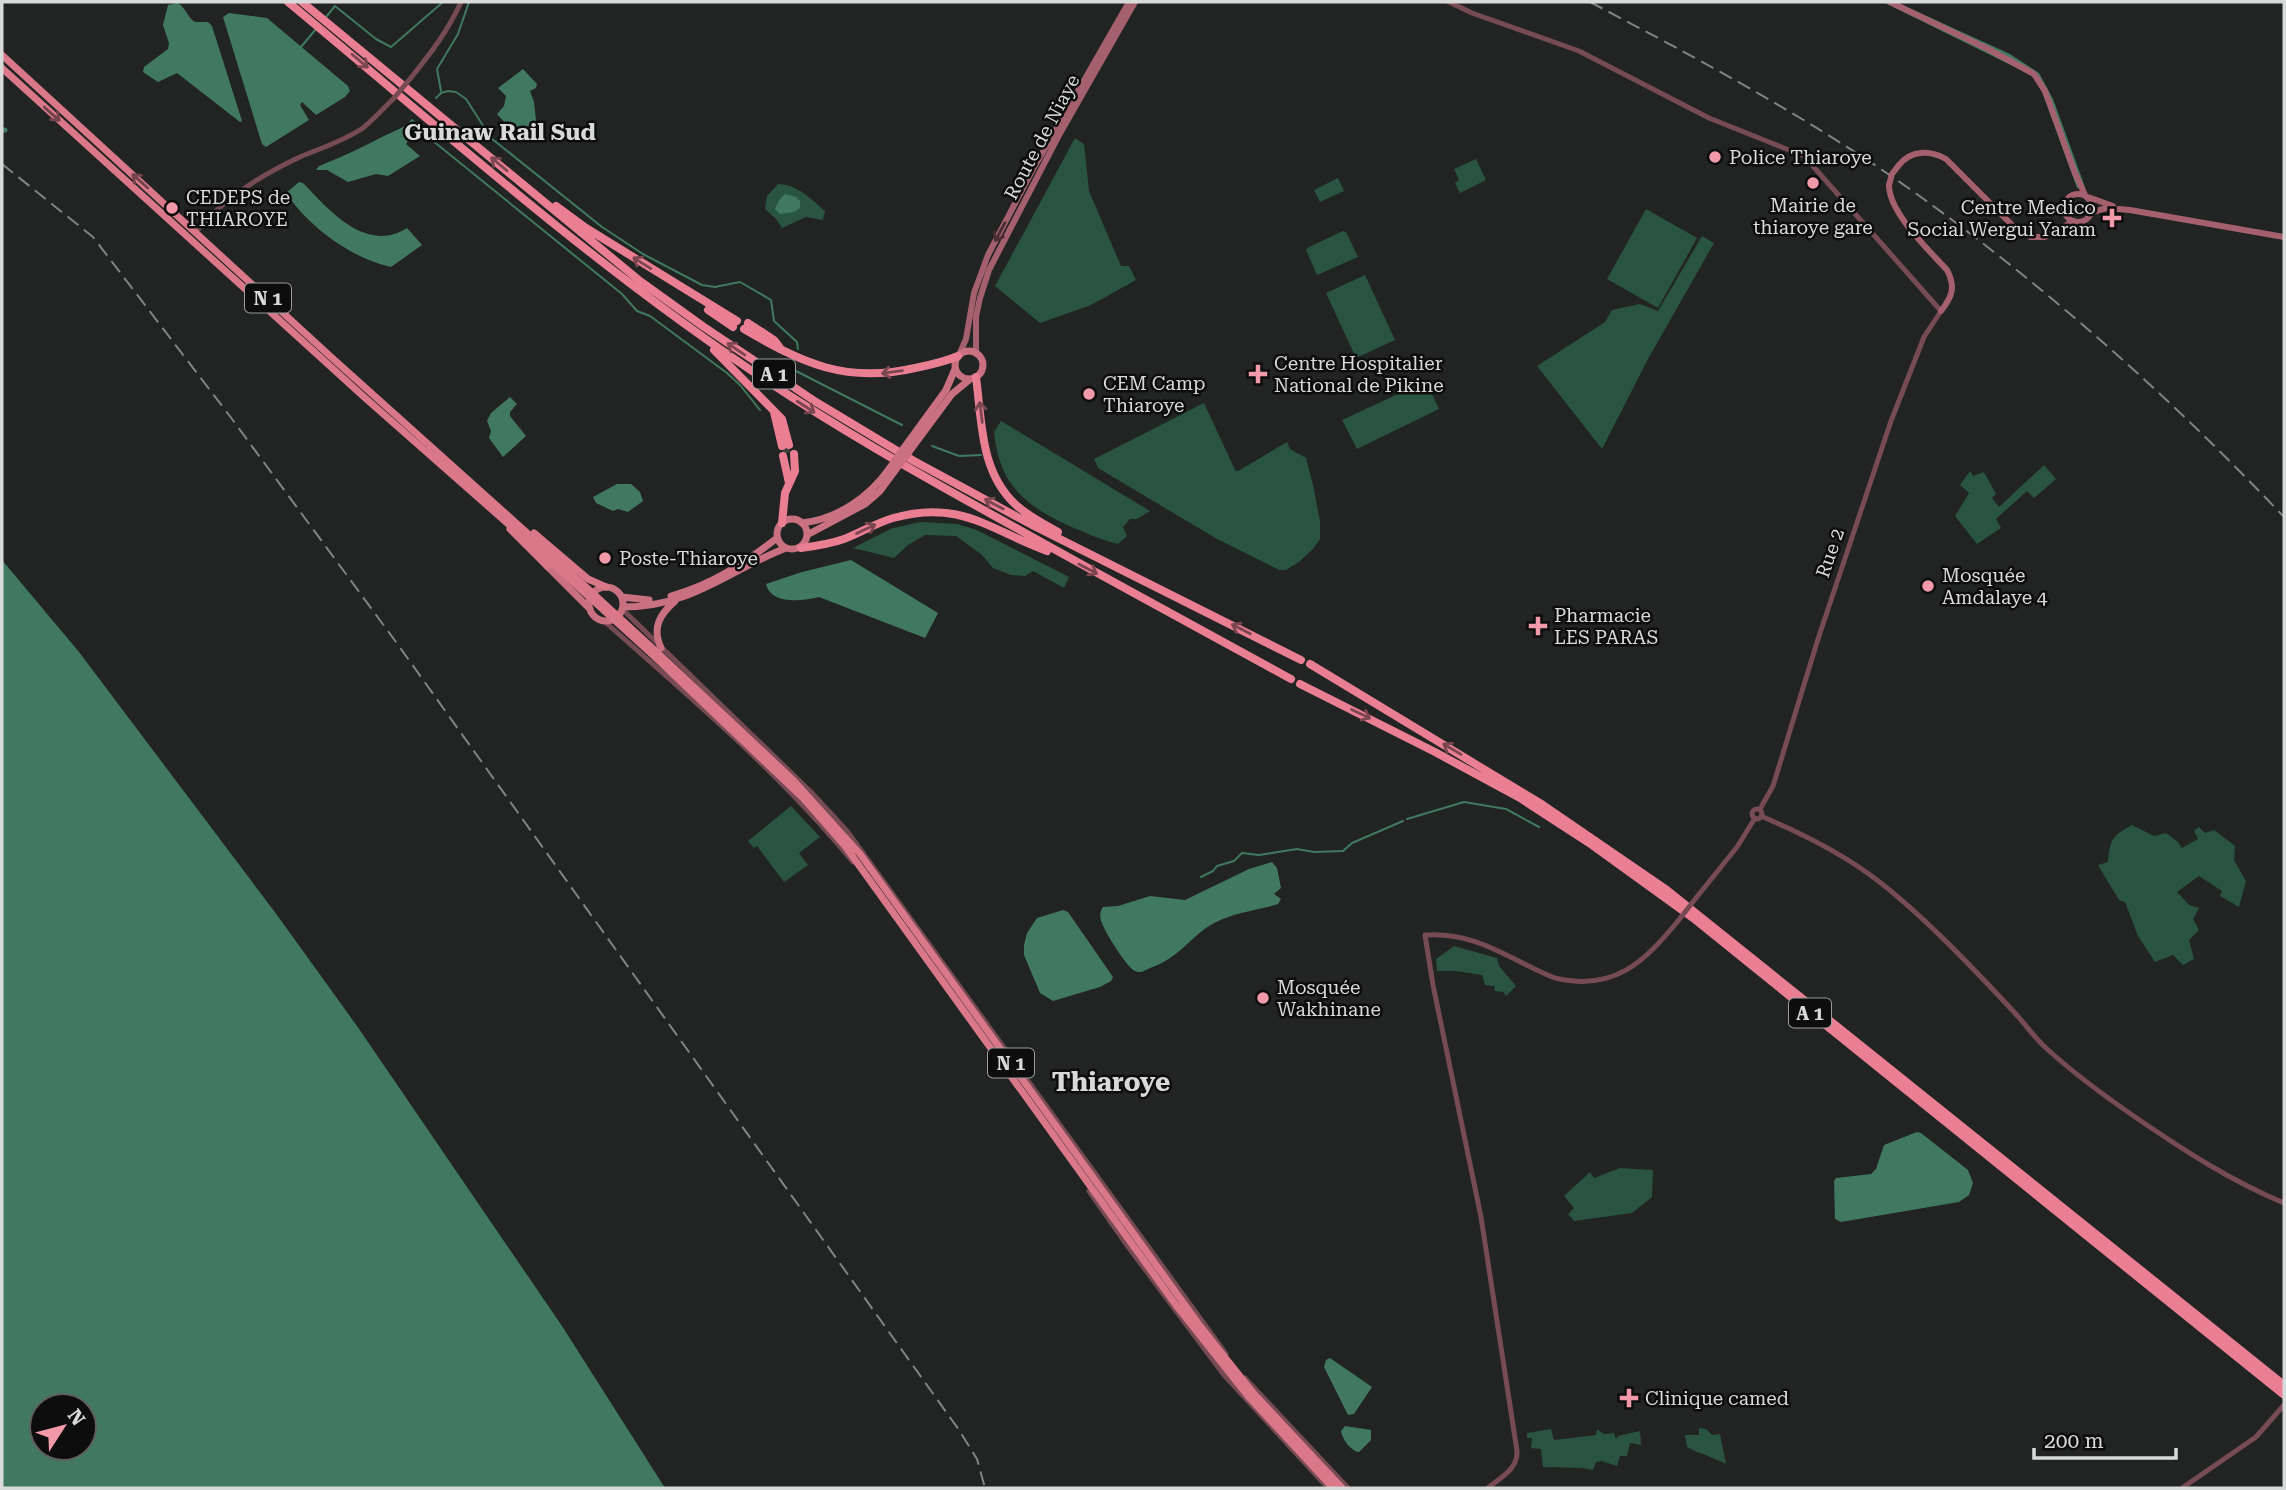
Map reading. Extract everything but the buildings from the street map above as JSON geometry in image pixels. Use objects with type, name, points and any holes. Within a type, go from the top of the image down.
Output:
[{"type":"highway","name":"A 1","points":[[288,2],[571,236],[696,333],[810,410],[909,470],[1291,679]]},
{"type":"highway","name":"A 1","points":[[302,2],[650,288],[816,402],[914,461],[1066,543],[1301,660]]},
{"type":"highway","name":"N 1","points":[[2,55],[533,542],[659,654],[803,798],[845,846],[1226,1374],[1333,1488]]},
{"type":"highway","name":"N 1","points":[[2,68],[364,397],[509,520]]},
{"type":"highway","points":[[524,186],[700,300],[712,302],[736,322]]},
{"type":"highway","points":[[745,328],[774,340],[780,348],[808,362],[830,370],[868,374],[903,371],[948,361],[958,356]]},
{"type":"highway","points":[[696,333],[774,412],[787,445]]},
{"type":"highway","points":[[972,378],[985,452],[996,479],[1016,505],[1058,533],[1066,543]]},
{"type":"highway","points":[[782,523],[785,492],[789,483],[789,455]]},
{"type":"highway","points":[[801,548],[835,542],[892,518],[912,513],[934,512],[972,517],[1046,551],[1058,552]]},
{"type":"highway","points":[[509,520],[513,534],[547,566]]},
{"type":"highway","points":[[509,520],[525,525],[588,579],[606,587]]},
{"type":"highway","name":"N 1","points":[[659,654],[682,672],[812,800],[860,854],[886,886],[1248,1387],[1342,1488]]},
{"type":"highway","name":"A 1","points":[[1310,664],[1544,805],[1667,890],[2284,1385]]},
{"type":"highway","name":"A 1","points":[[1300,684],[1498,785],[1623,867],[1693,918],[2284,1395]]},
{"type":"main road","points":[[1890,2],[2034,74],[2045,91],[2075,173],[2092,205],[2092,212]]},
{"type":"main road","name":"Route de Niaye","points":[[979,288],[1130,4]]},
{"type":"main road","points":[[1941,312],[1952,295],[1951,278],[1898,212],[1890,196],[1892,174],[1902,161],[1914,154],[1938,154],[1946,159],[2024,234],[2038,238],[2074,221],[2084,221],[2092,212],[2107,208],[2284,237]]},
{"type":"main road","points":[[2075,173],[2076,193]]},
{"type":"main road","points":[[2057,230],[2066,216],[2066,200],[2076,193]]},
{"type":"main road","points":[[2076,193],[2122,209]]},
{"type":"main road","points":[[2066,216],[2074,221]]},
{"type":"main road","points":[[976,354],[975,328],[979,288]]},
{"type":"main road","points":[[906,450],[946,390],[965,343],[979,288]]},
{"type":"main road","points":[[786,548],[777,538],[778,527],[782,523],[794,519],[802,523],[819,520],[857,502],[891,470],[951,394],[983,367],[982,360],[976,354],[969,351],[958,356]]},
{"type":"main road","points":[[955,369],[960,377],[972,378]]},
{"type":"main road","points":[[547,566],[595,617],[604,621],[613,620],[623,608],[701,592],[766,556],[786,548],[801,548],[807,536],[865,504],[880,491],[891,470]]},
{"type":"main road","points":[[802,523],[807,536]]},
{"type":"main road","points":[[622,597],[649,600],[697,587],[734,569],[777,538]]},
{"type":"main road","points":[[590,609],[593,593],[606,587],[617,591],[622,597],[623,608]]},
{"type":"main road","points":[[659,654],[656,633],[659,619],[677,599]]},
{"type":"street","points":[[196,232],[221,205],[243,190],[296,159],[342,140],[362,128],[410,79],[441,39],[461,2]]},
{"type":"street","points":[[1449,2],[1482,17],[1579,51],[1709,118],[1804,156],[1941,312]]},
{"type":"street","name":"Rue 2","points":[[1488,1488],[1512,1469],[1517,1459],[1517,1451],[1480,1217],[1425,935],[1464,937],[1490,946],[1555,978],[1570,982],[1597,981],[1617,975],[1640,962],[1658,945],[1737,847],[1759,815],[1773,786],[1818,639],[1891,421],[1924,337],[1941,312]]},
{"type":"street","points":[[623,608],[659,654]]},
{"type":"street","points":[[604,621],[686,691],[801,803],[838,844],[1157,1287],[1226,1374]]},
{"type":"street","points":[[1759,815],[1833,850],[1884,886],[1978,975],[2044,1046],[2090,1085],[2192,1157],[2284,1203]]},
{"type":"street","points":[[1172,1285],[1240,1371],[1348,1488]]},
{"type":"street","points":[[1246,1398],[1328,1488]]},
{"type":"street","points":[[2182,1488],[2247,1444],[2283,1406]]},
{"type":"shaded area","points":[[1883,2],[1896,2],[2010,54],[2039,73],[2053,99],[2085,187],[2077,188],[2040,86],[2033,76]]},
{"type":"shaded area","points":[[178,3],[195,22],[208,22],[212,26],[242,121],[177,73],[158,82],[143,72],[144,67],[168,49],[169,43],[163,25],[168,5]]},
{"type":"shaded area","points":[[229,13],[267,18],[348,86],[350,91],[316,115],[302,102],[300,105],[309,120],[266,147],[262,144],[223,17]]},
{"type":"shaded area","points":[[523,69],[537,84],[536,88],[530,91],[537,130],[514,133],[497,114],[504,106],[506,96],[498,88]]},
{"type":"shaded area","points":[[412,119],[419,124],[406,144],[420,156],[388,176],[376,174],[348,182],[327,170],[316,170],[319,166],[399,129]]},
{"type":"shaded area","points":[[1075,138],[1084,144],[1089,191],[1121,266],[1129,266],[1136,280],[1091,305],[1040,323],[995,286]]},
{"type":"shaded area","points":[[1476,159],[1486,180],[1460,193],[1455,183],[1459,180],[1454,169]]},
{"type":"shaded area","points":[[1338,178],[1344,191],[1320,202],[1314,190]]},
{"type":"shaded area","points":[[299,182],[349,225],[377,236],[392,235],[407,228],[422,245],[391,267],[346,249],[319,229],[295,206],[286,193]]},
{"type":"shaded area","points":[[778,184],[798,189],[809,197],[825,211],[823,220],[806,217],[782,228],[765,209],[767,196]]},
{"type":"shaded area","points":[[785,194],[796,197],[800,201],[800,208],[794,212],[780,214],[775,209]]},
{"type":"shaded area","points":[[1646,209],[1697,238],[1658,308],[1607,279]]},
{"type":"shaded area","points":[[1343,231],[1358,257],[1317,275],[1306,250]]},
{"type":"shaded area","points":[[1702,236],[1714,243],[1648,359],[1602,449],[1537,366],[1605,322],[1612,310],[1640,304],[1658,311]]},
{"type":"shaded area","points":[[1365,275],[1395,340],[1356,358],[1326,293]]},
{"type":"shaded area","points":[[1426,381],[1439,409],[1357,449],[1342,420]]},
{"type":"shaded area","points":[[510,397],[517,404],[510,416],[526,436],[503,457],[489,438],[491,431],[487,421],[491,413]]},
{"type":"shaded area","points":[[1204,403],[1235,470],[1238,471],[1287,442],[1290,449],[1306,458],[1320,521],[1320,539],[1299,562],[1286,570],[1279,570],[1217,539],[1098,468],[1094,459]]},
{"type":"shaded area","points":[[1001,421],[1150,511],[1137,519],[1130,519],[1123,527],[1127,536],[1118,544],[1092,536],[1051,517],[1016,490],[1001,465],[994,432]]},
{"type":"shaded area","points":[[2044,465],[2056,479],[2034,498],[2027,491],[1996,519],[2001,528],[1977,544],[1955,516],[1969,493],[1960,485],[1970,471],[1973,476],[1984,472],[1996,494],[1992,498],[1999,507]]},
{"type":"shaded area","points":[[617,484],[631,484],[640,492],[643,501],[628,512],[618,509],[613,511],[596,503],[593,497]]},
{"type":"shaded area","points":[[921,522],[957,524],[977,530],[1069,577],[1064,588],[1033,571],[1025,576],[1011,575],[993,568],[981,554],[956,536],[925,535],[894,558],[853,548],[893,528]]},
{"type":"shaded area","points":[[2,560],[79,652],[357,1026],[562,1326],[665,1488],[2,1488]]},
{"type":"shaded area","points":[[851,560],[938,613],[925,638],[819,597],[804,600],[780,598],[769,591],[766,584]]},
{"type":"shaded area","points":[[791,806],[820,837],[799,853],[808,865],[784,882],[757,846],[754,848],[748,841]]},
{"type":"shaded area","points":[[2132,825],[2154,836],[2166,833],[2182,848],[2198,839],[2194,831],[2199,827],[2205,833],[2214,830],[2235,846],[2234,860],[2246,881],[2239,907],[2220,896],[2222,891],[2199,876],[2177,892],[2189,905],[2199,908],[2193,919],[2199,930],[2189,940],[2194,959],[2183,965],[2173,955],[2155,962],[2138,936],[2125,902],[2119,900],[2098,865],[2108,862],[2113,839]]},
{"type":"shaded area","points":[[1272,862],[1277,868],[1281,888],[1274,894],[1281,899],[1278,904],[1220,920],[1202,931],[1172,957],[1143,971],[1132,969],[1114,945],[1102,922],[1100,914],[1103,907],[1118,906],[1150,896],[1185,900],[1249,869]]},
{"type":"shaded area","points":[[1063,910],[1068,912],[1113,977],[1100,987],[1053,1001],[1040,993],[1024,955],[1024,945],[1027,933],[1037,918]]},
{"type":"shaded area","points":[[1454,946],[1497,958],[1499,966],[1516,986],[1506,996],[1503,992],[1495,991],[1494,986],[1485,985],[1482,975],[1437,971],[1436,959]]},
{"type":"shaded area","points":[[1917,1132],[1968,1170],[1973,1183],[1969,1195],[1959,1202],[1841,1222],[1835,1219],[1836,1178],[1871,1174],[1876,1169],[1884,1145]]},
{"type":"shaded area","points":[[1620,1168],[1653,1170],[1652,1197],[1632,1213],[1574,1221],[1568,1214],[1574,1208],[1564,1196],[1590,1172],[1594,1178]]},
{"type":"shaded area","points":[[1330,1358],[1372,1387],[1354,1414],[1348,1415],[1324,1367],[1326,1360]]},
{"type":"shaded area","points":[[1345,1426],[1371,1430],[1371,1440],[1359,1452],[1350,1447],[1343,1438],[1341,1431]]},
{"type":"shaded area","points":[[1699,1428],[1706,1429],[1712,1435],[1720,1434],[1726,1464],[1687,1447],[1685,1435],[1699,1435]]},
{"type":"shaded area","points":[[1551,1429],[1554,1440],[1596,1435],[1597,1429],[1604,1434],[1614,1433],[1616,1439],[1618,1436],[1640,1431],[1641,1445],[1630,1443],[1627,1456],[1620,1456],[1617,1466],[1601,1461],[1596,1462],[1593,1470],[1543,1467],[1541,1449],[1531,1448],[1532,1438],[1527,1438],[1527,1433]]},
{"type":"waterway","points":[[326,17],[335,6],[376,39],[391,47],[443,2]]},
{"type":"waterway","points":[[441,91],[437,69],[458,34],[469,2]]},
{"type":"waterway","points":[[301,47],[316,29]]},
{"type":"waterway","points":[[436,98],[448,91],[456,92],[466,99],[491,138],[602,227],[643,254],[702,285],[715,287],[740,282],[771,300],[774,321],[797,342],[798,349]]},
{"type":"waterway","points":[[417,128],[622,294],[637,311],[650,316],[727,373],[760,410]]},
{"type":"waterway","points":[[790,366],[902,425]]},
{"type":"waterway","points":[[932,446],[959,456],[981,455]]},
{"type":"waterway","points":[[1407,819],[1464,802],[1506,809],[1539,827]]},
{"type":"waterway","points":[[1201,877],[1217,866],[1234,861],[1242,853],[1259,855],[1297,849],[1314,852],[1343,851],[1352,843],[1403,821]]},
{"type":"tunnel","points":[[785,445],[787,456]]},
{"type":"railway","points":[[1590,2],[1723,73],[1810,124],[1936,208],[2028,279],[2117,355],[2202,434],[2284,517]]},
{"type":"railway","points":[[2,164],[93,237],[229,415],[396,642],[959,1430],[977,1459],[985,1488]]},
{"type":"place","name":"Police Thiaroye","points":[[1715,157]]},
{"type":"place","name":"Mairie de thiaroye gare","points":[[1813,183]]},
{"type":"place","name":"CEDEPS de THIAROYE","points":[[172,208]]},
{"type":"place","name":"Centre Medico Social Wergui Yaram","points":[[2112,218]]},
{"type":"place","name":"Centre Hospitalier National de Pikine","points":[[1258,374]]},
{"type":"place","name":"CEM Camp Thiaroye","points":[[1089,394]]},
{"type":"place","name":"Poste-Thiaroye","points":[[605,558]]},
{"type":"place","name":"Mosquée Amdalaye 4","points":[[1928,586]]},
{"type":"place","name":"Pharmacie LES PARAS","points":[[1538,626]]},
{"type":"place","name":"Mosquée Wakhinane","points":[[1263,998]]},
{"type":"place","name":"Clinique camed","points":[[1629,1398]]},
{"type":"district","name":"Guinaw Rail Sud","points":[[500,132]]},
{"type":"district","name":"Thiaroye","points":[[1111,1082]]}]
